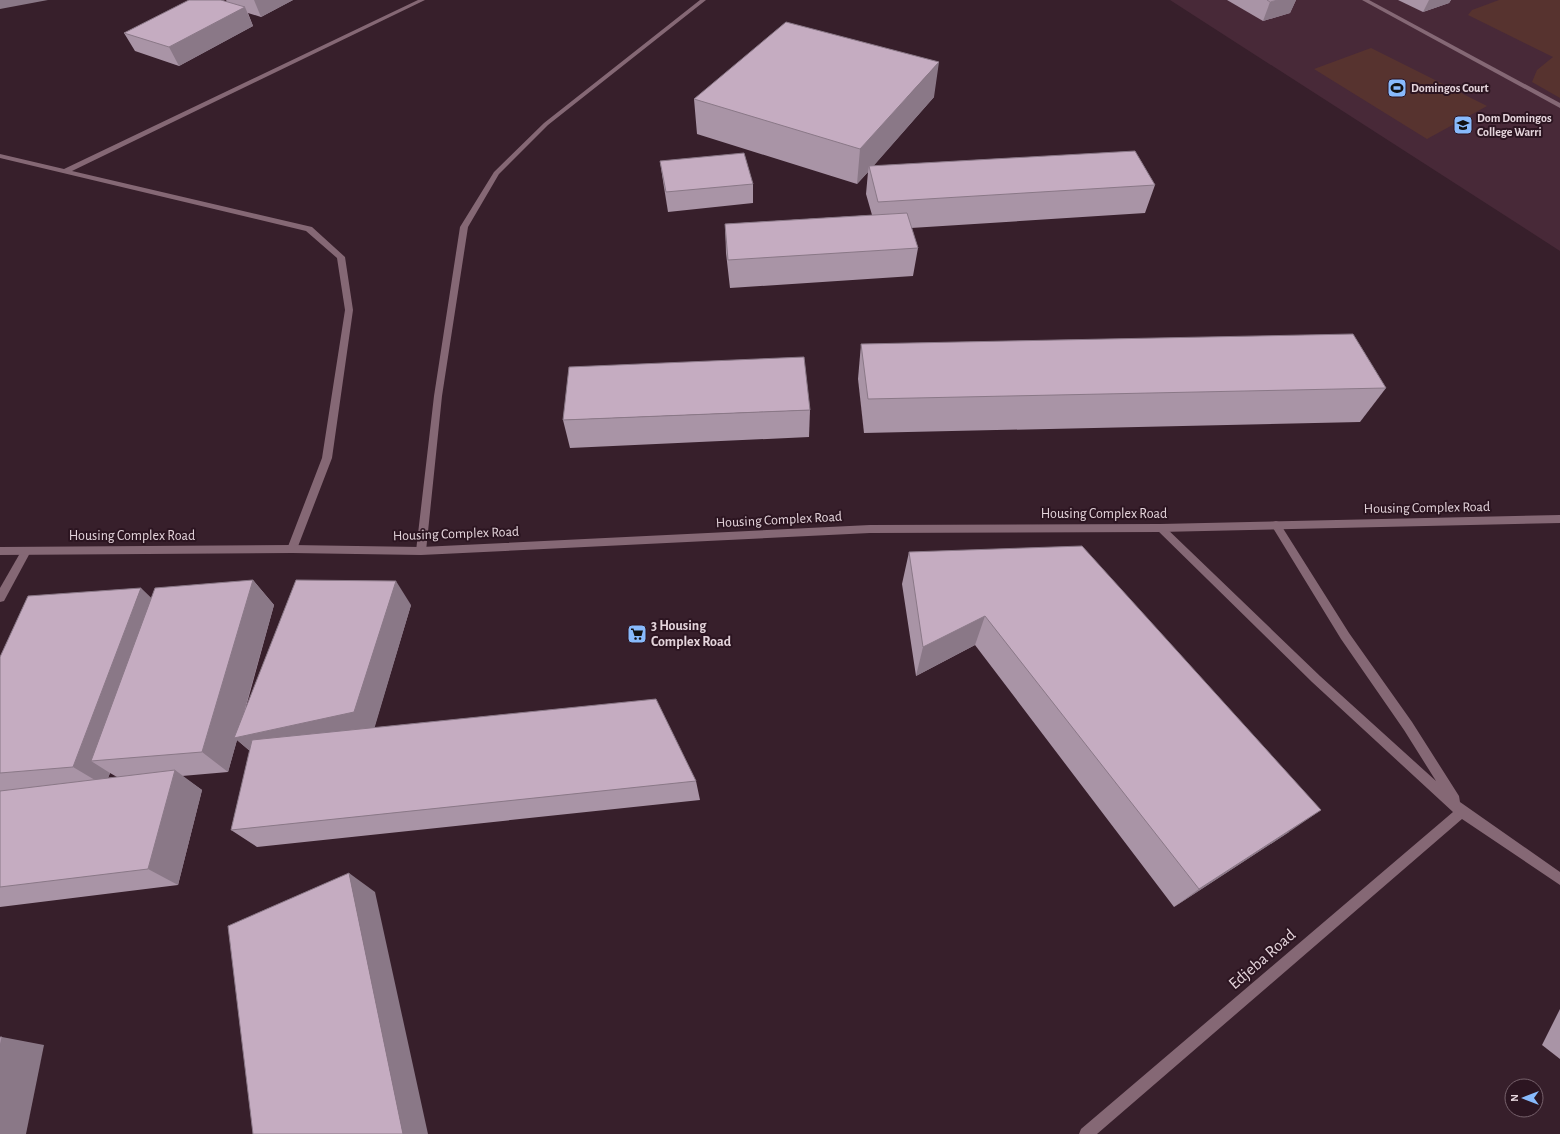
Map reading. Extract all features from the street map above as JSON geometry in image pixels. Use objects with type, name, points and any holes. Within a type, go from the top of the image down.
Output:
[{"type":"street","points":[[64,172],[422,0]]},
{"type":"street","points":[[421,551],[438,396],[464,227],[496,173],[546,124],[703,0]]},
{"type":"street","points":[[1365,0],[1560,106]]},
{"type":"street","points":[[0,156],[309,229],[341,257],[349,310],[327,458],[292,549]]},
{"type":"street","name":"Housing Complex Road","points":[[0,551],[292,549],[421,551],[870,529],[1160,528],[1560,519]]},
{"type":"street","points":[[1276,525],[1345,636],[1408,726],[1462,812]]},
{"type":"street","points":[[1160,528],[1316,679],[1462,812],[1560,879]]},
{"type":"street","points":[[0,598],[26,551]]},
{"type":"street","name":"Edjeba Road","points":[[1086,1134],[1462,812]]},
{"type":"shaded area","name":"Dom Domingos College Warri","points":[[1170,0],[1560,0],[1560,251]]},
{"type":"shaded area","points":[[1499,0],[1560,0],[1560,98],[1532,82],[1537,70],[1553,57],[1468,15],[1472,10]]},
{"type":"shaded area","name":"Domingos Court","points":[[1371,48],[1487,106],[1427,139],[1314,69]]},
{"type":"building","points":[[189,0],[221,0],[245,7],[169,47],[124,33]]},
{"type":"building","points":[[1267,0],[1278,0],[1270,2]]},
{"type":"building","points":[[786,22],[939,62],[860,149],[694,99]]},
{"type":"building","points":[[1135,151],[1155,185],[878,202],[869,166]]},
{"type":"building","points":[[744,153],[753,184],[666,192],[660,161]]},
{"type":"building","points":[[907,213],[918,248],[728,260],[725,224]]},
{"type":"building","points":[[1353,334],[1386,388],[868,399],[861,344]]},
{"type":"building","points":[[804,357],[810,410],[563,420],[569,367]]},
{"type":"building","points":[[1082,546],[1321,810],[1199,889],[985,616],[923,647],[909,552]]},
{"type":"building","points":[[253,580],[202,752],[91,761],[155,588]]},
{"type":"building","points":[[296,580],[396,581],[354,712],[234,738]]},
{"type":"building","points":[[141,588],[73,767],[0,773],[0,657],[28,596]]},
{"type":"building","points":[[656,699],[696,781],[231,830],[252,740]]},
{"type":"building","points":[[175,770],[148,869],[0,887],[0,791]]},
{"type":"building","points":[[349,873],[403,1134],[253,1134],[228,926]]},
{"type":"place","name":"Domingos Court","points":[[1397,88]]},
{"type":"place","name":"Dom Domingos College Warri","points":[[1463,125]]},
{"type":"place","name":"3 Housing Complex Road","points":[[637,634]]}]
